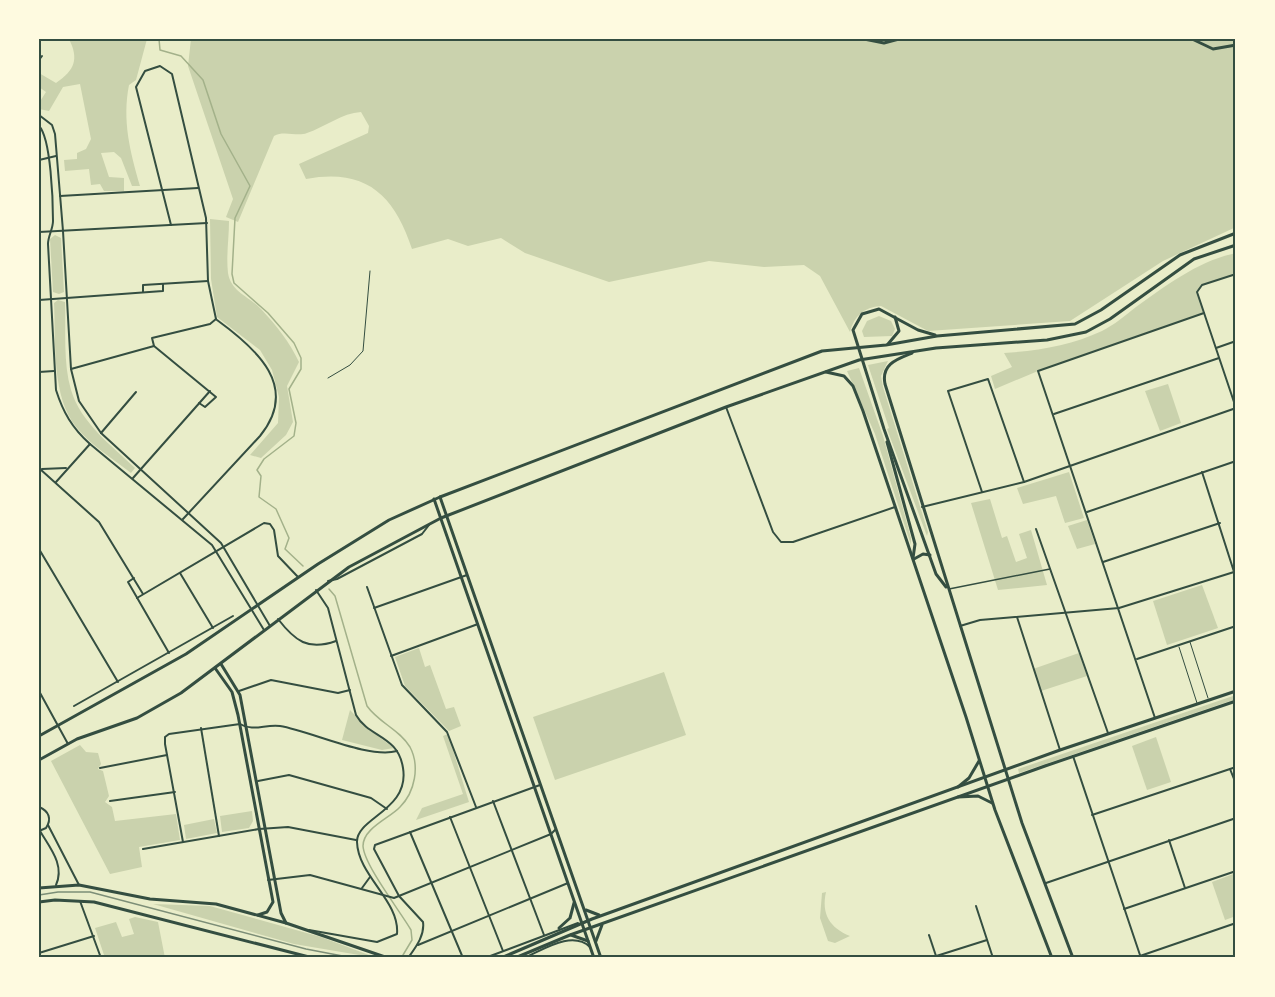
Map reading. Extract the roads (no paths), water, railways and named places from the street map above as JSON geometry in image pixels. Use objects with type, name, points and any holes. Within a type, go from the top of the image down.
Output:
[{"type":"main road","points":[[864,39],[878,42],[899,39]]},
{"type":"main road","points":[[1192,39],[1213,49],[1236,45]]},
{"type":"main road","points":[[39,736],[163,668],[252,611],[298,577],[365,533],[434,499],[812,354],[836,348],[886,345],[937,336],[1075,324],[1101,310],[1173,259],[1236,233]]},
{"type":"main road","points":[[39,760],[68,744],[137,718],[181,693],[328,581],[378,549],[441,518],[726,407],[860,360],[917,351],[1047,340],[1079,334],[1110,319],[1194,260],[1236,245]]},
{"type":"main road","points":[[937,336],[911,327],[892,314],[879,309],[866,312],[856,321],[853,335],[936,574],[948,589]]},
{"type":"main road","points":[[886,345],[895,339],[899,332],[899,324],[892,314]]},
{"type":"main road","points":[[917,351],[892,361],[883,376],[1008,778],[1073,958]]},
{"type":"main road","points":[[821,373],[842,374],[853,386],[896,507],[980,760],[992,803],[1052,958]]},
{"type":"main road","points":[[884,429],[915,544],[913,561]]},
{"type":"main road","points":[[440,497],[601,958]]},
{"type":"main road","points":[[434,499],[594,958]]},
{"type":"main road","points":[[925,541],[936,549]]},
{"type":"main road","points":[[913,561],[923,554],[930,555]]},
{"type":"main road","points":[[221,664],[239,691],[258,781],[281,913],[286,923]]},
{"type":"main road","points":[[215,668],[232,692],[240,724],[268,880],[272,906],[267,913],[257,915]]},
{"type":"main road","points":[[501,958],[604,915],[1060,750],[1236,691]]},
{"type":"main road","points":[[515,958],[570,935],[1008,778],[1236,701]]},
{"type":"main road","points":[[958,787],[974,773],[980,760]]},
{"type":"main road","points":[[958,797],[978,796],[992,803]]},
{"type":"main road","points":[[39,888],[79,885],[159,900],[210,902],[286,923],[388,958]]},
{"type":"main road","points":[[39,902],[80,901],[156,916],[313,958]]},
{"type":"main road","points":[[559,928],[570,918],[574,901]]},
{"type":"main road","points":[[584,909],[604,915]]},
{"type":"main road","points":[[596,943],[598,931],[603,923]]},
{"type":"main road","points":[[570,935],[588,941]]},
{"type":"street","points":[[39,60],[42,56]]},
{"type":"street","points":[[171,225],[136,87],[140,78],[152,67],[160,66],[172,74],[207,223],[208,281],[216,319],[255,352],[271,372],[276,400],[269,425],[183,519]]},
{"type":"street","points":[[39,115],[52,125],[57,156],[70,369],[79,401],[101,432],[224,547],[270,626]]},
{"type":"street","points":[[39,126],[46,136],[48,156],[53,222],[47,240],[55,371],[61,407],[77,432],[183,519],[217,551],[264,630]]},
{"type":"street","points":[[39,160],[48,156],[57,156]]},
{"type":"street","points":[[60,196],[198,188]]},
{"type":"street","points":[[39,232],[207,223]]},
{"type":"street","points":[[922,507],[1024,482],[1236,408],[1198,295],[1198,289],[1202,285],[1236,274]]},
{"type":"street","points":[[143,292],[143,285],[208,281]]},
{"type":"street","points":[[39,300],[164,291],[163,284]]},
{"type":"street","points":[[1155,718],[1038,371],[1204,313]]},
{"type":"street","points":[[199,404],[205,407],[216,397],[154,346],[152,338],[210,324],[216,319]]},
{"type":"street","points":[[1216,348],[1236,341]]},
{"type":"street","points":[[70,369],[154,346]]},
{"type":"street","points":[[1053,414],[1219,358]]},
{"type":"street","points":[[39,372],[55,371]]},
{"type":"street","points":[[982,493],[948,391],[988,379],[1024,482]]},
{"type":"street","points":[[133,478],[210,391]]},
{"type":"street","points":[[101,432],[136,392]]},
{"type":"street","points":[[726,407],[773,532],[782,542],[793,542],[896,507]]},
{"type":"street","points":[[56,482],[90,444]]},
{"type":"street","points":[[1087,512],[1236,461]]},
{"type":"street","points":[[39,469],[67,468]]},
{"type":"street","points":[[39,469],[99,522],[143,594]]},
{"type":"street","points":[[1202,472],[1236,578]]},
{"type":"street","points":[[328,581],[337,579],[422,534],[430,523]]},
{"type":"street","points":[[1103,562],[1220,523]]},
{"type":"street","points":[[137,597],[264,524],[270,524],[274,530],[278,556],[298,577]]},
{"type":"street","points":[[1036,529],[1108,734]]},
{"type":"street","points":[[39,549],[118,682]]},
{"type":"street","points":[[948,589],[1051,569]]},
{"type":"street","points":[[960,626],[980,620],[1119,608],[1234,572]]},
{"type":"street","points":[[180,573],[213,628]]},
{"type":"street","points":[[374,608],[467,575]]},
{"type":"street","points":[[134,578],[128,582],[169,653]]},
{"type":"street","points":[[368,587],[402,685],[407,693],[447,732],[476,807]]},
{"type":"street","points":[[305,930],[366,941],[389,940],[397,934],[397,928],[381,894],[359,855],[357,840],[362,830],[395,800],[403,782],[403,763],[397,751],[384,737],[360,720],[327,605],[316,590]]},
{"type":"street","points":[[74,706],[233,616]]},
{"type":"street","points":[[1017,617],[1060,750]]},
{"type":"street","points":[[278,620],[296,640],[320,646],[337,641]]},
{"type":"street","points":[[391,656],[478,624]]},
{"type":"street","points":[[1137,659],[1236,626]]},
{"type":"street","points":[[239,691],[270,680],[338,693],[350,690]]},
{"type":"street","points":[[39,691],[68,744]]},
{"type":"street","points":[[183,842],[166,755],[165,737],[201,728],[240,724],[248,729],[280,726],[371,750],[397,751]]},
{"type":"street","points":[[201,728],[219,836]]},
{"type":"street","points":[[100,768],[166,755]]},
{"type":"street","points":[[1072,756],[1141,957],[1236,923]]},
{"type":"street","points":[[1092,814],[1236,767]]},
{"type":"street","points":[[1230,769],[1236,784]]},
{"type":"street","points":[[258,781],[289,775],[371,798],[387,808]]},
{"type":"street","points":[[408,958],[418,945],[423,922],[399,896],[374,849],[375,845],[535,786],[541,786]]},
{"type":"street","points":[[110,801],[175,792]]},
{"type":"street","points":[[493,801],[544,934]]},
{"type":"street","points":[[39,807],[48,815],[48,825],[79,885]]},
{"type":"street","points":[[450,817],[503,951]]},
{"type":"street","points":[[1045,883],[1236,818]]},
{"type":"street","points":[[48,825],[39,831],[57,861],[59,874],[56,885]]},
{"type":"street","points":[[143,849],[259,829],[299,827],[357,840]]},
{"type":"street","points":[[268,880],[309,875],[394,898],[551,834],[556,829]]},
{"type":"street","points":[[410,832],[463,958]]},
{"type":"street","points":[[1169,840],[1185,888]]},
{"type":"street","points":[[1124,909],[1236,871]]},
{"type":"street","points":[[362,888],[370,876]]},
{"type":"street","points":[[418,945],[568,883]]},
{"type":"street","points":[[80,901],[101,958]]},
{"type":"street","points":[[976,906],[993,958]]},
{"type":"street","points":[[486,958],[559,928],[582,923]]},
{"type":"street","points":[[929,935],[936,956]]},
{"type":"street","points":[[39,954],[94,936]]},
{"type":"street","points":[[524,958],[571,939],[579,940],[591,948]]},
{"type":"street","points":[[930,958],[987,940]]},
{"type":"street","points":[[287,952],[287,958]]},
{"type":"lane","points":[[328,378],[351,365],[363,351],[370,271]]},
{"type":"lane","points":[[1189,641],[1208,700]]},
{"type":"lane","points":[[1178,645],[1197,704]]},
{"type":"waterway","points":[[159,39],[160,50],[181,56],[203,80],[221,134],[250,186],[235,218],[232,274],[234,283],[268,313],[294,343],[301,358],[301,369],[289,389],[296,423],[294,436],[264,459],[257,470],[261,476],[259,497],[276,509],[289,538],[285,549],[303,566]]},
{"type":"waterway","points":[[329,589],[335,596],[367,706],[405,741],[410,747],[415,762],[412,786],[405,801],[367,834],[363,846],[369,864],[411,930],[412,940],[403,955]]},
{"type":"railway","points":[[39,895],[58,892],[90,892],[306,949],[353,958]]}]
